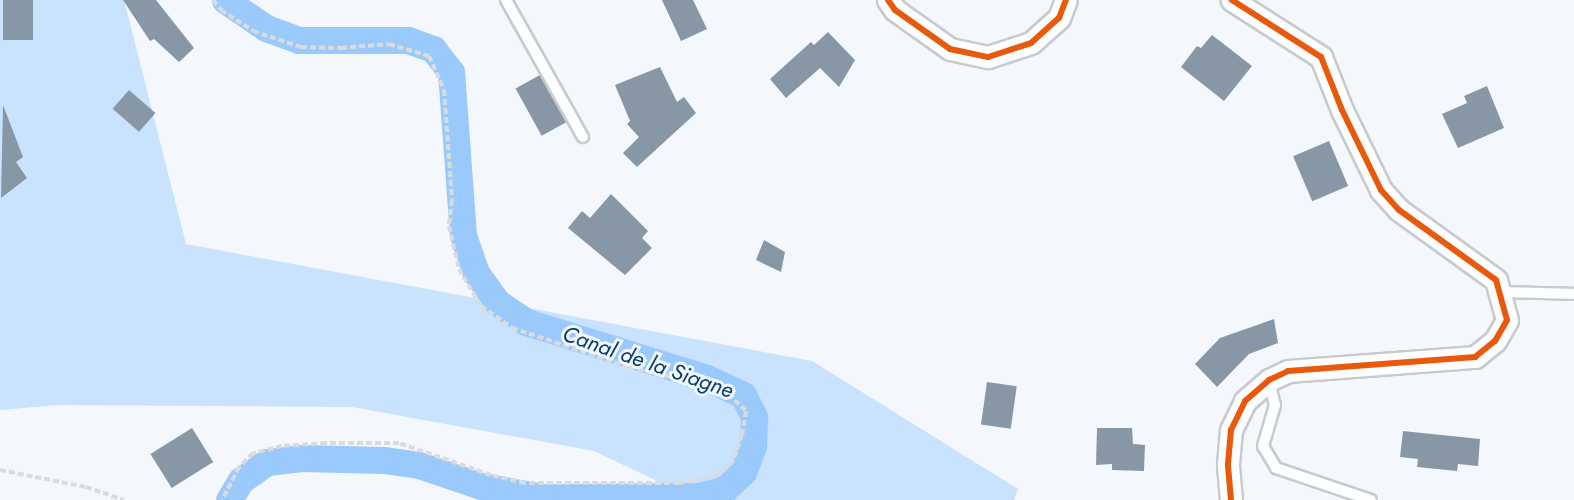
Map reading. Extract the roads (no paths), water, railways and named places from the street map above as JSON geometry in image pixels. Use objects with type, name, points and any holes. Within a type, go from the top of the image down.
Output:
[{"type":"street","points":[[888,0],[895,10],[950,49],[988,57],[1031,43],[1059,18],[1066,0]]},
{"type":"street","points":[[1231,500],[1228,464],[1231,430],[1245,401],[1269,380],[1288,371],[1474,357],[1495,341],[1507,320],[1496,280],[1399,210],[1381,190],[1342,110],[1321,57],[1232,0]]},
{"type":"lane","points":[[506,0],[584,137]]},
{"type":"lane","points":[[1499,292],[1574,294]]},
{"type":"lane","points":[[1269,380],[1275,405],[1263,446],[1276,468],[1371,500]]},
{"type":"waterway","name":"Canal de la Siagne","points":[[225,0],[266,28],[299,40],[408,40],[433,49],[451,72],[463,235],[476,273],[498,303],[526,322],[707,378],[743,395],[754,417],[753,446],[743,472],[724,490],[699,496],[543,497],[481,486],[419,465],[383,460],[301,458],[267,462],[241,480],[229,500]]}]
